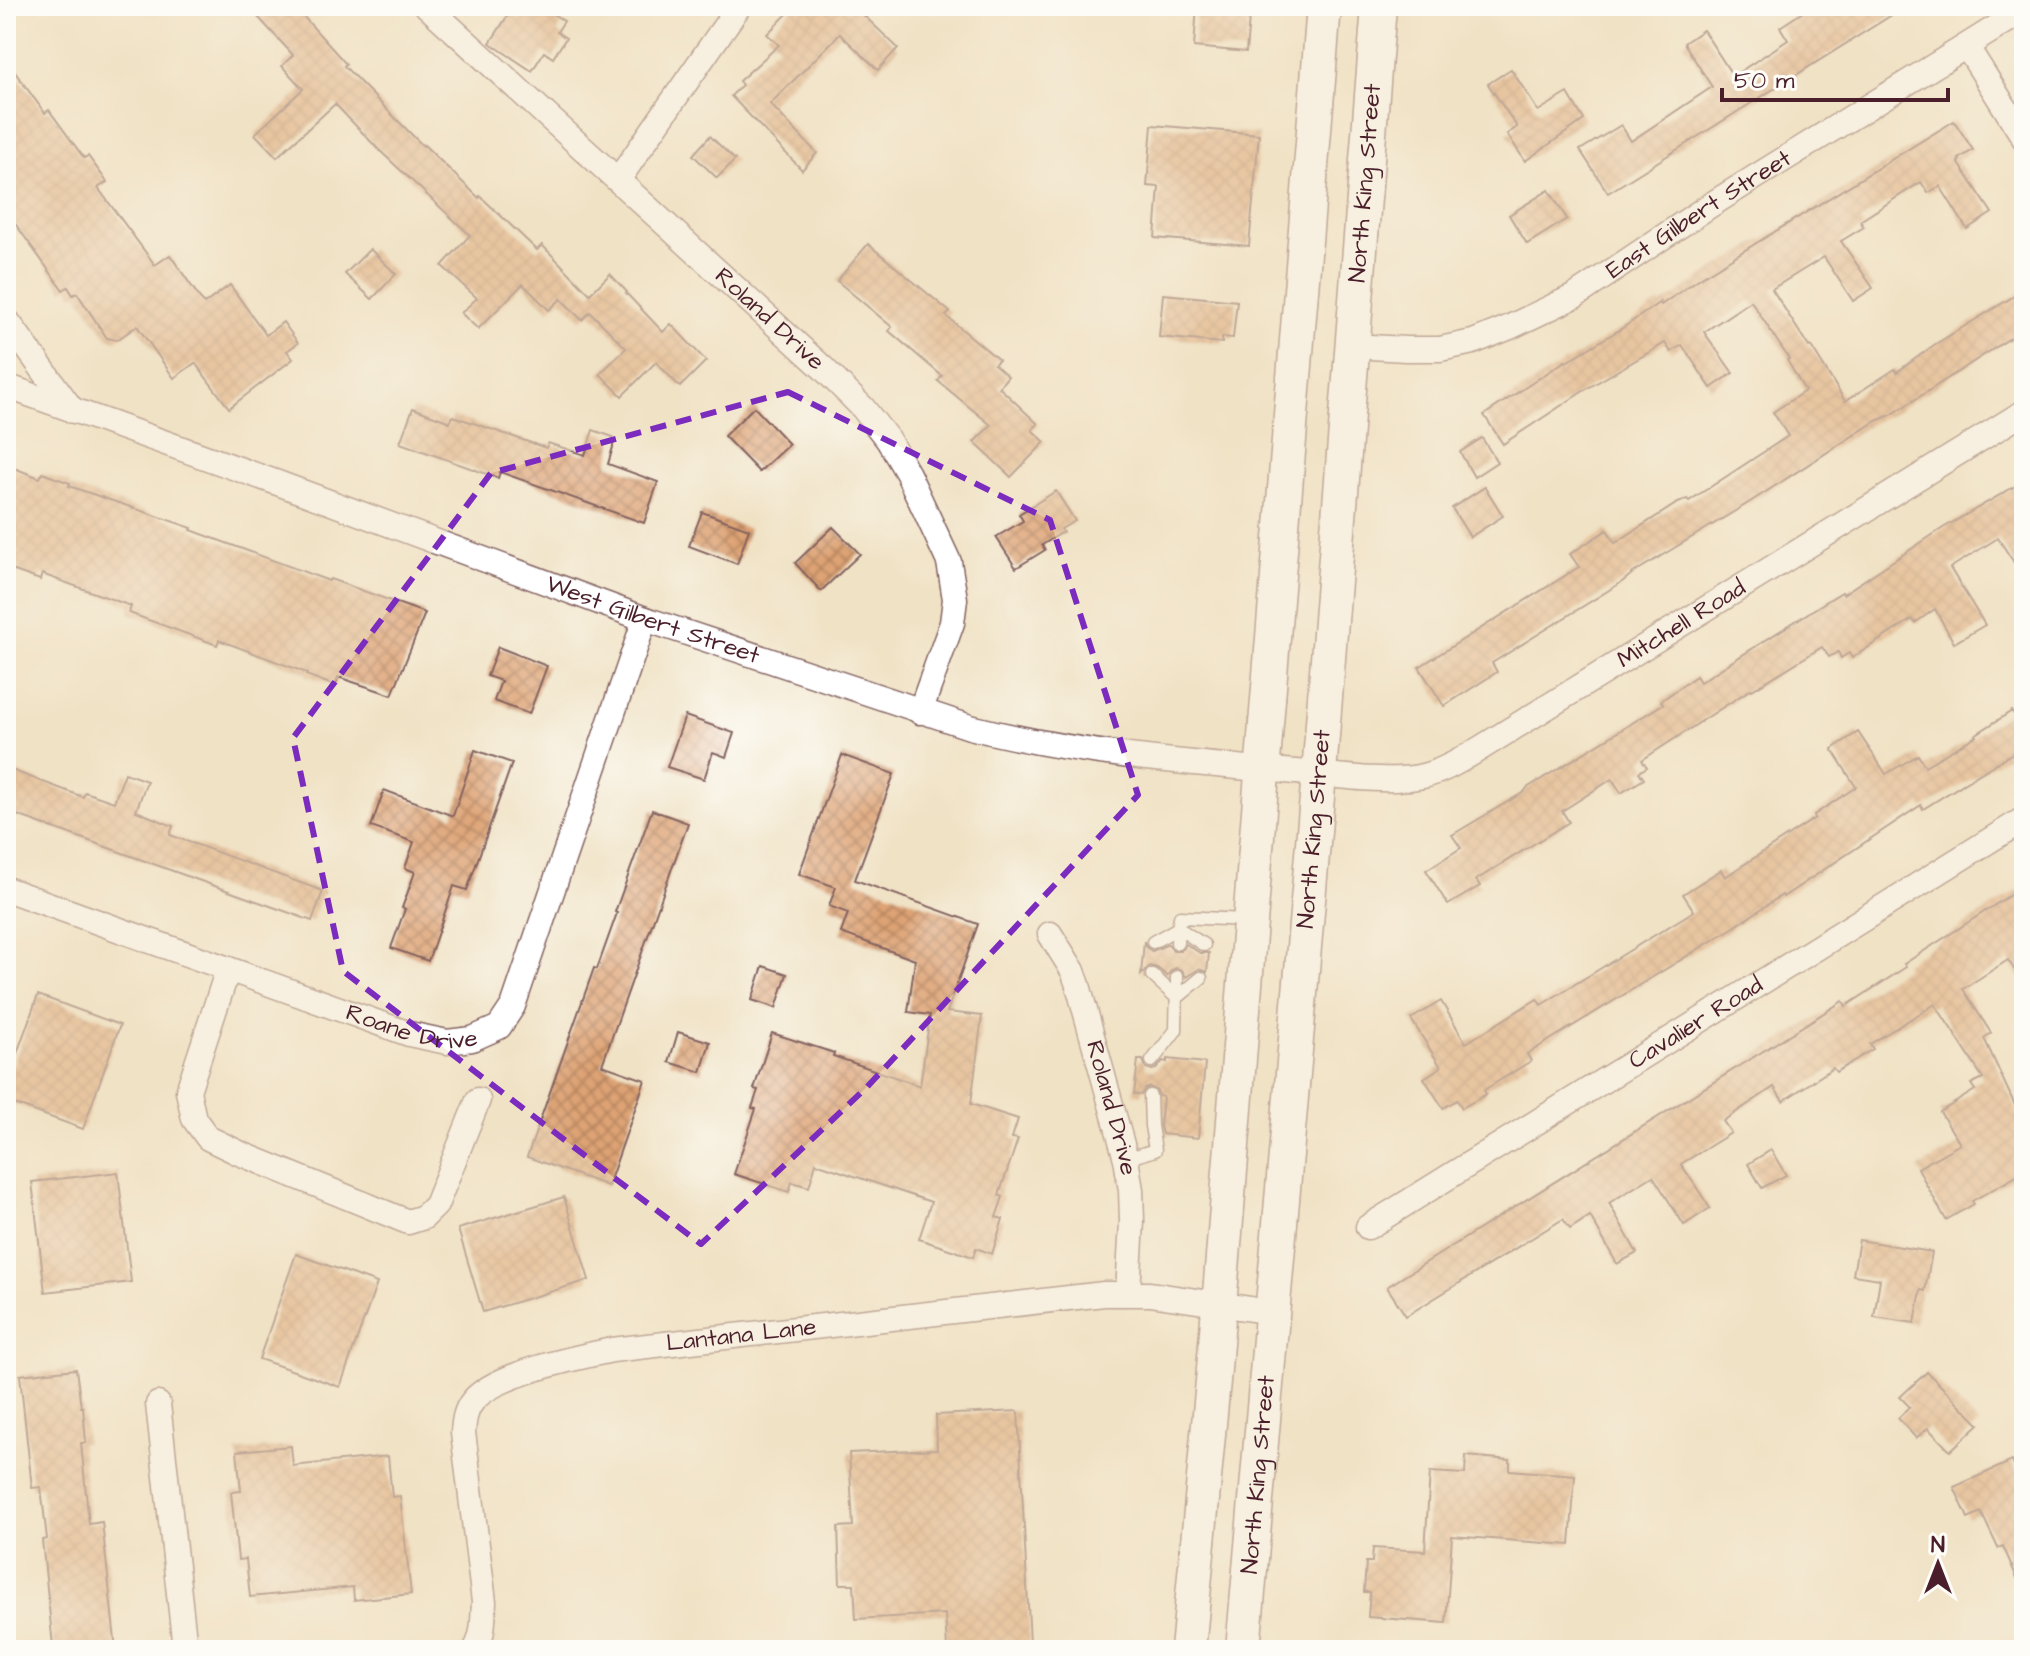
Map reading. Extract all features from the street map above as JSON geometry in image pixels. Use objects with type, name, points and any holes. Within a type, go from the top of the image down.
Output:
[{"type":"main road","points":[[1188,1650],[1324,6]]},
{"type":"main road","name":"North King Street","points":[[1243,1650],[1319,774],[1379,6]]},
{"type":"street","name":"Roland Drive","points":[[427,6],[823,368],[863,408],[888,440],[908,474],[949,562],[955,599],[952,623],[920,712]]},
{"type":"street","points":[[618,180],[739,6]]},
{"type":"street","name":"East Gilbert Street","points":[[1352,346],[1440,349],[1473,342],[1575,296],[1709,206],[2024,10]]},
{"type":"street","points":[[1967,47],[2024,138]]},
{"type":"street","points":[[6,319],[73,411]]},
{"type":"street","name":"West Gilbert Street","points":[[6,386],[645,619],[970,727],[1093,752],[1319,774]]},
{"type":"street","name":"Mitchell Road","points":[[1319,774],[1407,778],[1437,771],[1458,761],[2024,412]]},
{"type":"street","name":"Roane Drive","points":[[6,889],[409,1034],[447,1042],[472,1039],[499,1027],[513,1006],[645,619]]},
{"type":"street","name":"Cavalier Road","points":[[1368,1227],[2024,819]]},
{"type":"street","name":"Roland Drive","points":[[1050,934],[1078,985],[1126,1159],[1132,1221],[1128,1293]]},
{"type":"street","points":[[228,969],[188,1091],[194,1119],[208,1138],[408,1222],[424,1217],[436,1205],[478,1100]]},
{"type":"street","name":"Lantana Lane","points":[[475,1650],[483,1625],[484,1602],[463,1432],[464,1416],[472,1401],[485,1390],[516,1375],[612,1350],[1104,1294],[1150,1294],[1271,1312]]},
{"type":"street","points":[[158,1404],[187,1650]]},
{"type":"lane","points":[[1177,943],[1180,917],[1250,920]]},
{"type":"lane","points":[[1153,942],[1178,928]]},
{"type":"lane","points":[[1178,928],[1204,945]]},
{"type":"lane","points":[[1152,975],[1177,998]]},
{"type":"lane","points":[[1152,1061],[1176,1030],[1177,977]]},
{"type":"lane","points":[[1177,998],[1201,978]]},
{"type":"lane","points":[[1126,1159],[1155,1150],[1150,1096]]},
{"type":"highlighted area","points":[[788,392],[1050,520],[1138,795],[867,1087],[701,1244],[343,971],[293,738],[491,473]]},
{"type":"building","points":[[248,6],[294,6],[346,64],[344,66],[423,146],[537,250],[542,245],[590,294],[610,274],[663,332],[671,324],[706,361],[680,387],[656,362],[622,396],[600,374],[626,348],[590,312],[582,320],[561,299],[549,310],[523,284],[478,329],[461,313],[477,298],[442,266],[470,235],[335,104],[277,157],[255,134],[303,89],[282,66],[293,55]]},
{"type":"building","points":[[514,6],[540,6],[564,21],[557,32],[566,38],[553,58],[544,52],[532,71],[490,43]]},
{"type":"building","points":[[795,6],[854,6],[898,48],[878,70],[840,34],[770,104],[817,153],[802,170],[731,96],[742,85],[739,81],[779,45],[767,34]]},
{"type":"building","points":[[1197,6],[1250,6],[1246,52],[1194,47]]},
{"type":"building","points":[[1812,6],[1906,6],[1608,193],[1580,150],[1621,125],[1631,141],[1712,87],[1684,43],[1703,30],[1733,76],[1788,40],[1780,27]]},
{"type":"building","points":[[6,60],[45,113],[49,110],[84,158],[88,156],[107,182],[98,188],[155,265],[170,255],[204,304],[230,285],[266,335],[283,322],[298,343],[287,351],[293,359],[229,408],[195,363],[174,378],[137,326],[117,340],[107,338],[77,293],[73,295],[68,287],[63,290],[6,211]]},
{"type":"building","points":[[1511,69],[1538,111],[1568,93],[1584,120],[1525,161],[1507,134],[1517,127],[1488,84]]},
{"type":"building","points":[[1954,121],[1973,150],[1958,162],[1992,213],[1967,229],[1940,186],[1928,193],[1921,182],[1860,221],[1864,227],[1841,241],[1873,288],[1853,301],[1824,257],[1772,289],[1845,401],[1895,369],[1897,372],[1934,345],[2024,290],[2024,329],[1492,663],[1497,672],[1444,706],[1419,667],[1579,567],[1570,554],[1607,530],[1615,543],[1676,504],[1689,501],[1788,436],[1773,412],[1805,391],[1789,359],[1751,301],[1704,332],[1733,373],[1711,388],[1682,345],[1671,352],[1665,343],[1588,388],[1503,444],[1484,415],[1565,361],[1660,302],[1661,305]]},
{"type":"building","points":[[1152,125],[1259,134],[1249,246],[1155,238],[1159,187],[1147,186]]},
{"type":"building","points":[[710,136],[735,160],[717,178],[693,155]]},
{"type":"building","points":[[1549,190],[1567,219],[1527,244],[1509,215]]},
{"type":"building","points":[[868,244],[950,312],[946,316],[999,360],[994,364],[1008,376],[999,387],[1038,424],[1032,430],[1045,442],[1011,477],[974,442],[991,425],[938,381],[942,376],[889,331],[892,327],[837,281]]},
{"type":"building","points":[[370,249],[396,274],[372,299],[345,274]]},
{"type":"building","points":[[1163,294],[1237,301],[1233,338],[1222,337],[1222,343],[1159,337]]},
{"type":"building","points":[[754,407],[789,444],[759,472],[724,436]]},
{"type":"building","points":[[413,408],[450,422],[453,416],[546,448],[548,443],[585,455],[593,430],[613,437],[608,464],[658,482],[644,523],[500,472],[498,478],[400,443]]},
{"type":"building","points":[[1482,438],[1497,462],[1474,477],[1460,452]]},
{"type":"building","points":[[6,465],[40,478],[42,473],[70,483],[69,486],[425,613],[392,695],[338,677],[335,686],[219,640],[217,645],[129,613],[131,606],[42,574],[40,580],[6,568]]},
{"type":"building","points":[[2024,481],[2024,578],[1998,538],[1950,568],[1985,625],[1954,643],[1935,609],[1915,623],[1912,619],[1852,658],[1849,653],[1841,658],[1838,652],[1829,657],[1822,647],[1642,760],[1647,767],[1639,772],[1644,779],[1621,793],[1612,779],[1562,811],[1569,822],[1476,880],[1480,886],[1448,905],[1426,870],[1461,848],[1452,835],[1663,704],[1661,701],[1696,676],[1700,682],[1943,528]]},
{"type":"building","points":[[1485,487],[1503,516],[1470,537],[1452,508]]},
{"type":"building","points":[[1056,491],[1075,521],[1042,545],[1045,550],[1016,568],[996,537],[1023,521],[1019,514]]},
{"type":"building","points":[[702,512],[749,529],[737,564],[689,546]]},
{"type":"building","points":[[833,527],[860,554],[821,591],[795,563]]},
{"type":"building","points":[[498,647],[547,666],[529,714],[494,701],[501,681],[487,676]]},
{"type":"building","points":[[2012,711],[2024,730],[2024,746],[1923,809],[1921,805],[1783,897],[1527,1054],[1531,1061],[1484,1090],[1486,1094],[1462,1108],[1457,1100],[1443,1108],[1424,1078],[1441,1067],[1411,1019],[1441,1001],[1466,1043],[1537,999],[1541,1005],[1694,911],[1683,894],[1721,870],[1725,877],[1856,787],[1832,749],[1858,732],[1886,774],[1918,755],[1925,766]]},
{"type":"building","points":[[685,716],[734,733],[726,757],[713,752],[704,779],[667,767]]},
{"type":"building","points":[[475,750],[512,763],[467,890],[454,886],[428,961],[391,948],[415,872],[405,868],[414,842],[371,827],[384,790],[453,816]]},
{"type":"building","points":[[842,755],[894,774],[855,880],[978,924],[947,1012],[982,1016],[971,1104],[1018,1119],[1012,1138],[1018,1139],[999,1195],[1003,1197],[996,1217],[1003,1219],[992,1254],[976,1248],[973,1257],[919,1239],[931,1202],[816,1163],[809,1187],[792,1182],[789,1192],[734,1174],[756,1109],[752,1108],[758,1090],[754,1089],[772,1033],[920,1086],[930,1015],[908,1012],[915,960],[841,933],[848,913],[829,906],[836,887],[799,874]]},
{"type":"building","points":[[6,768],[83,797],[85,792],[114,802],[125,773],[147,781],[136,811],[173,826],[170,835],[323,891],[312,921],[6,811]]},
{"type":"building","points":[[652,810],[688,823],[602,1065],[645,1080],[608,1186],[527,1157]]},
{"type":"building","points":[[2024,886],[2024,984],[2008,960],[1963,989],[1991,1033],[1984,1038],[2024,1125],[2024,1172],[1972,1201],[1974,1204],[1946,1220],[1926,1184],[1918,1168],[1960,1144],[1940,1112],[1975,1090],[1971,1084],[1983,1078],[1935,1004],[1870,1044],[1873,1049],[1836,1072],[1833,1068],[1783,1101],[1774,1087],[1723,1121],[1731,1133],[1681,1164],[1710,1208],[1684,1225],[1653,1176],[1609,1203],[1637,1253],[1617,1264],[1590,1216],[1570,1229],[1563,1219],[1406,1316],[1387,1287],[1843,1001],[1846,1006],[1906,967],[1904,964]]},
{"type":"building","points":[[1144,941],[1152,951],[1168,944],[1173,951],[1180,951],[1186,944],[1200,953],[1209,953],[1207,972],[1199,969],[1186,977],[1182,970],[1176,968],[1167,976],[1150,966],[1141,975]]},
{"type":"building","points":[[763,966],[787,974],[776,1008],[752,1000]]},
{"type":"building","points":[[38,995],[120,1025],[83,1129],[6,1101],[6,1084]]},
{"type":"building","points":[[678,1032],[710,1042],[701,1072],[669,1062]]},
{"type":"building","points":[[1167,1059],[1205,1063],[1198,1138],[1162,1134],[1163,1097],[1150,1087],[1141,1095],[1134,1094],[1138,1060],[1143,1060],[1146,1068],[1152,1070],[1163,1061],[1167,1062]]},
{"type":"building","points":[[1771,1150],[1786,1175],[1762,1188],[1748,1164]]},
{"type":"building","points":[[118,1172],[131,1282],[45,1292],[32,1182]]},
{"type":"building","points":[[564,1197],[589,1280],[483,1312],[458,1229]]},
{"type":"building","points":[[1859,1240],[1932,1252],[1915,1323],[1874,1317],[1880,1279],[1853,1275]]},
{"type":"building","points":[[296,1254],[377,1283],[340,1387],[259,1359]]},
{"type":"building","points":[[76,1369],[83,1407],[86,1443],[81,1443],[89,1524],[102,1522],[116,1650],[56,1650],[53,1646],[42,1540],[47,1539],[41,1487],[32,1488],[20,1375]]},
{"type":"building","points":[[1927,1372],[1979,1424],[1950,1451],[1928,1428],[1916,1438],[1898,1418],[1910,1407],[1900,1397]]},
{"type":"building","points":[[1018,1411],[1030,1643],[947,1648],[945,1614],[856,1619],[854,1584],[840,1584],[838,1527],[853,1526],[849,1453],[937,1449],[936,1415]]},
{"type":"building","points":[[291,1446],[293,1466],[388,1456],[392,1497],[400,1496],[411,1594],[354,1600],[353,1587],[250,1597],[246,1559],[238,1560],[231,1492],[241,1491],[237,1451]]},
{"type":"building","points":[[1466,1456],[1510,1460],[1510,1470],[1575,1475],[1570,1545],[1452,1536],[1446,1623],[1368,1617],[1370,1592],[1364,1592],[1366,1562],[1372,1562],[1373,1548],[1425,1551],[1430,1472],[1465,1474]]},
{"type":"building","points":[[2012,1461],[2024,1488],[2024,1594],[2003,1546],[1998,1548],[1981,1512],[1968,1518],[1954,1487]]}]
